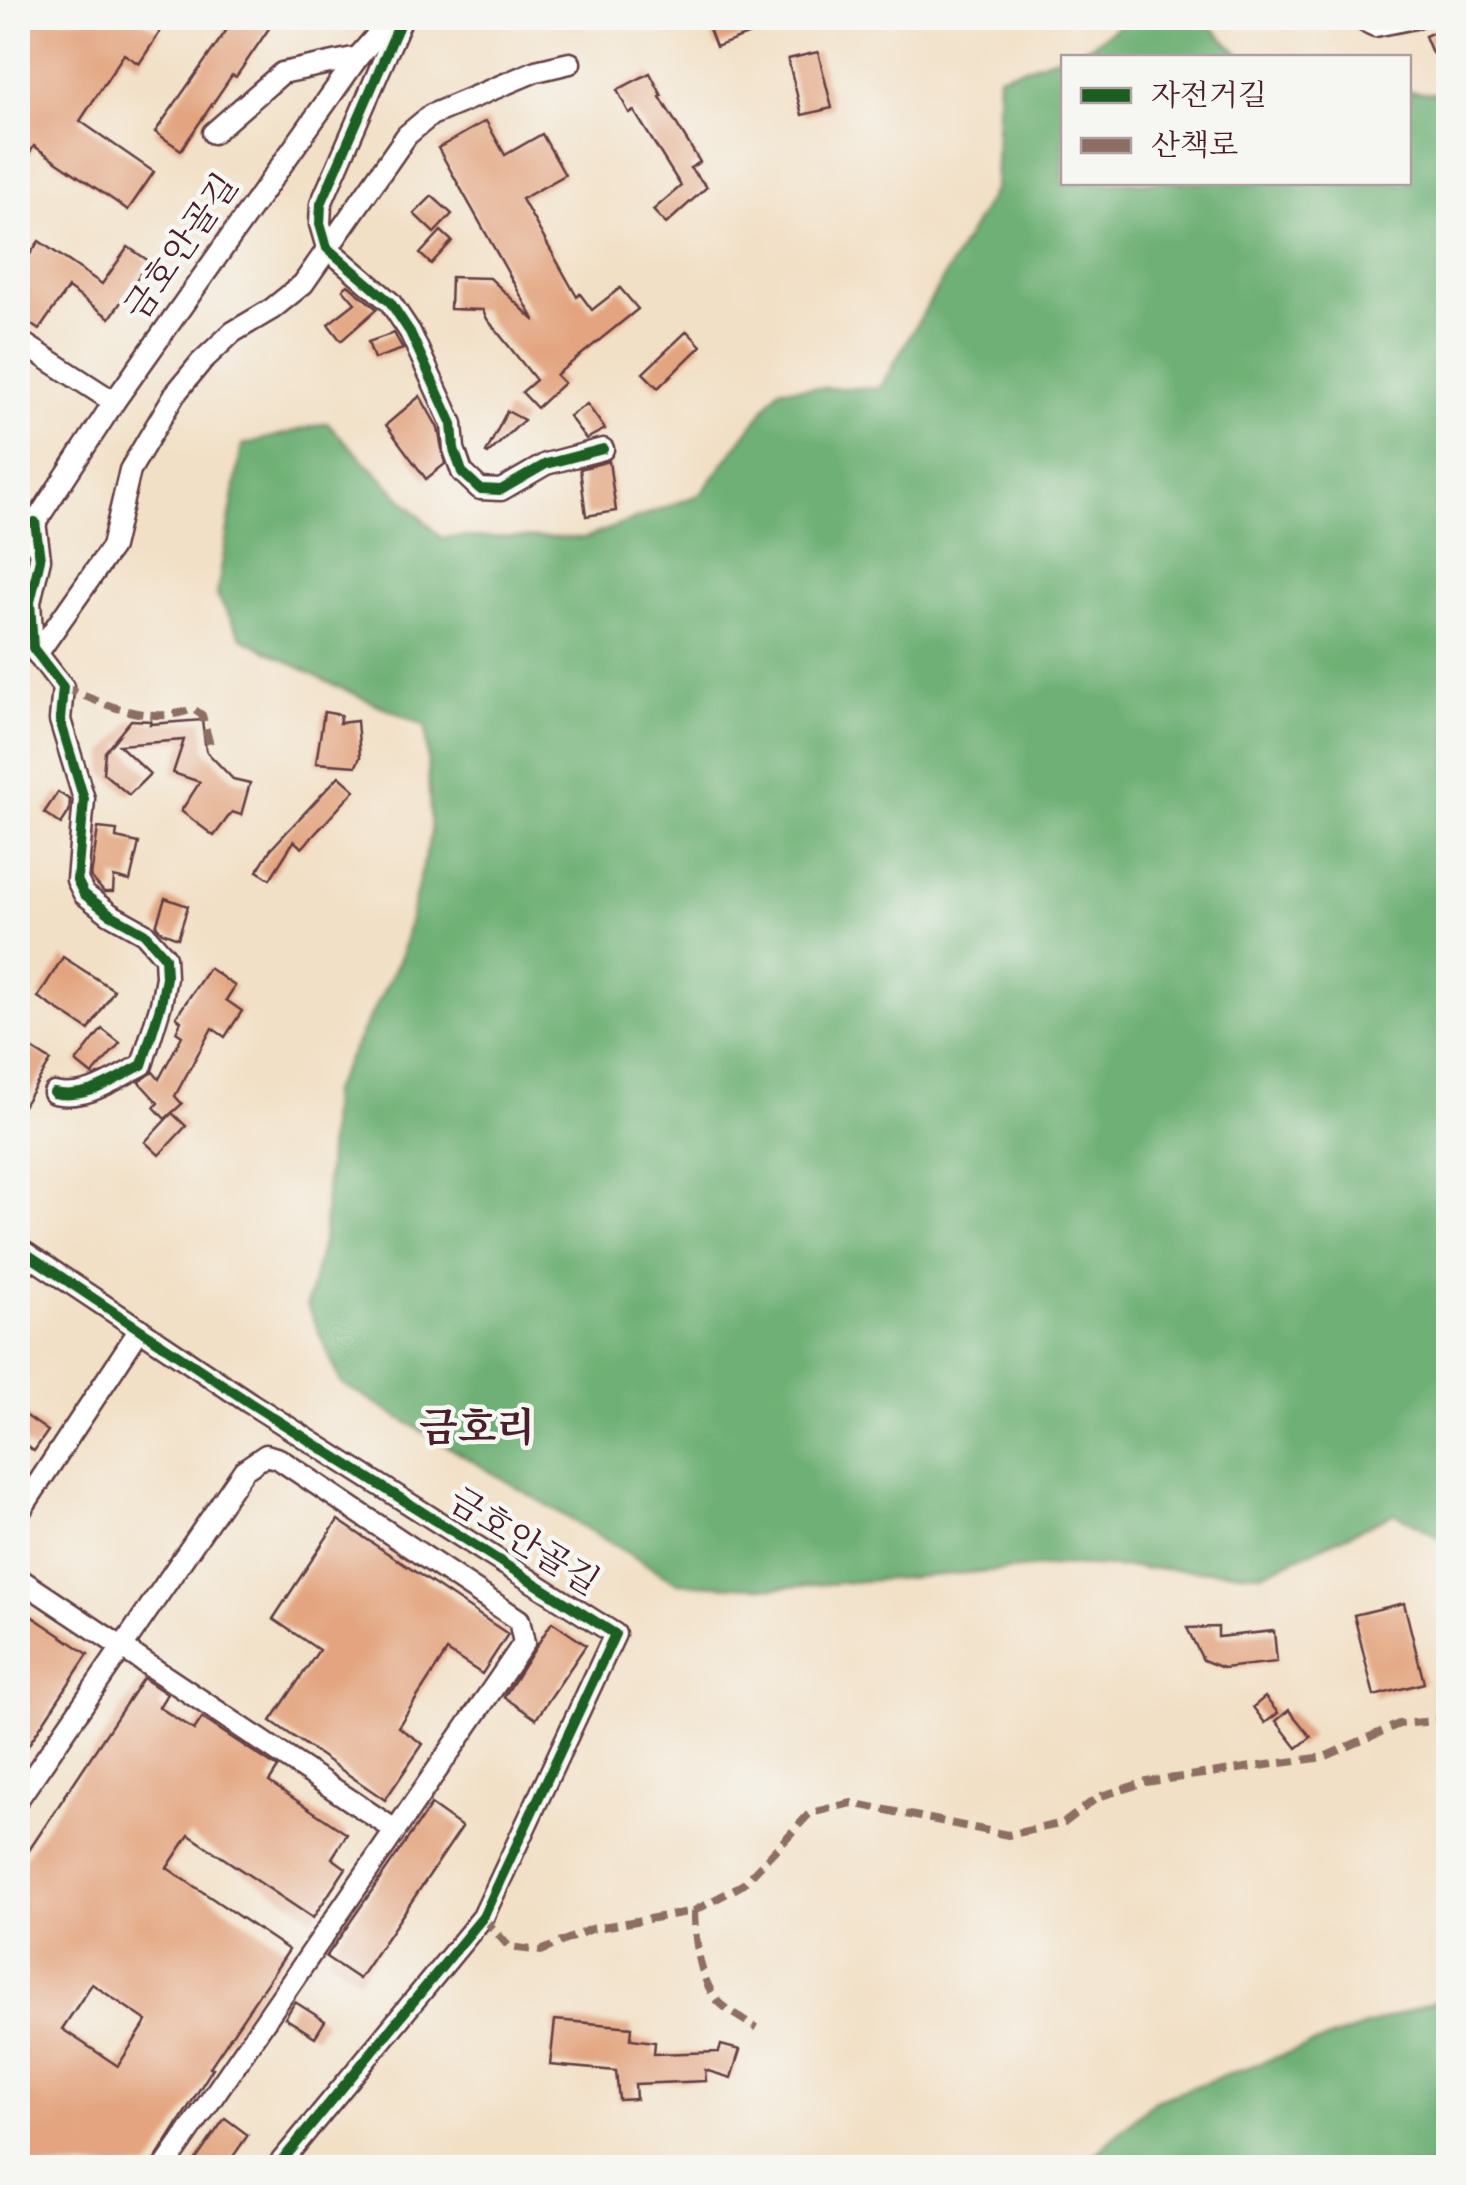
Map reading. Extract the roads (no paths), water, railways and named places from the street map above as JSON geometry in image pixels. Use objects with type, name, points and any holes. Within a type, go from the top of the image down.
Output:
[{"type":"street","points":[[1358,18],[1375,26],[1415,18]]},
{"type":"street","points":[[389,19],[321,204],[320,224],[327,248],[390,302],[410,332],[452,424],[454,450],[462,472],[480,489],[500,490],[546,464],[604,450]]},
{"type":"street","name":"금호안골길","points":[[18,549],[114,402],[358,57],[389,19]]},
{"type":"street","points":[[213,133],[282,73],[358,57]]},
{"type":"street","points":[[37,654],[112,547],[130,470],[174,394],[200,362],[233,332],[272,309],[303,284],[406,136],[431,115],[536,71],[570,63]]},
{"type":"street","points":[[18,340],[114,402]]},
{"type":"street","points":[[35,522],[40,559],[30,602],[33,648],[63,687],[60,720],[84,799],[77,880],[84,894],[144,933],[164,956],[166,977],[142,1065],[93,1092],[73,1097],[54,1093]]},
{"type":"street","name":"금호안골길","points":[[18,1248],[615,1634],[483,1917],[276,2168]]},
{"type":"street","points":[[18,1514],[140,1329]]},
{"type":"street","points":[[18,1799],[244,1470],[266,1455],[280,1459],[519,1620],[523,1630],[524,1644],[164,2168]]},
{"type":"street","points":[[18,1578],[395,1830]]},
{"type":"district","name":"금호리","points":[[477,1431]]}]
